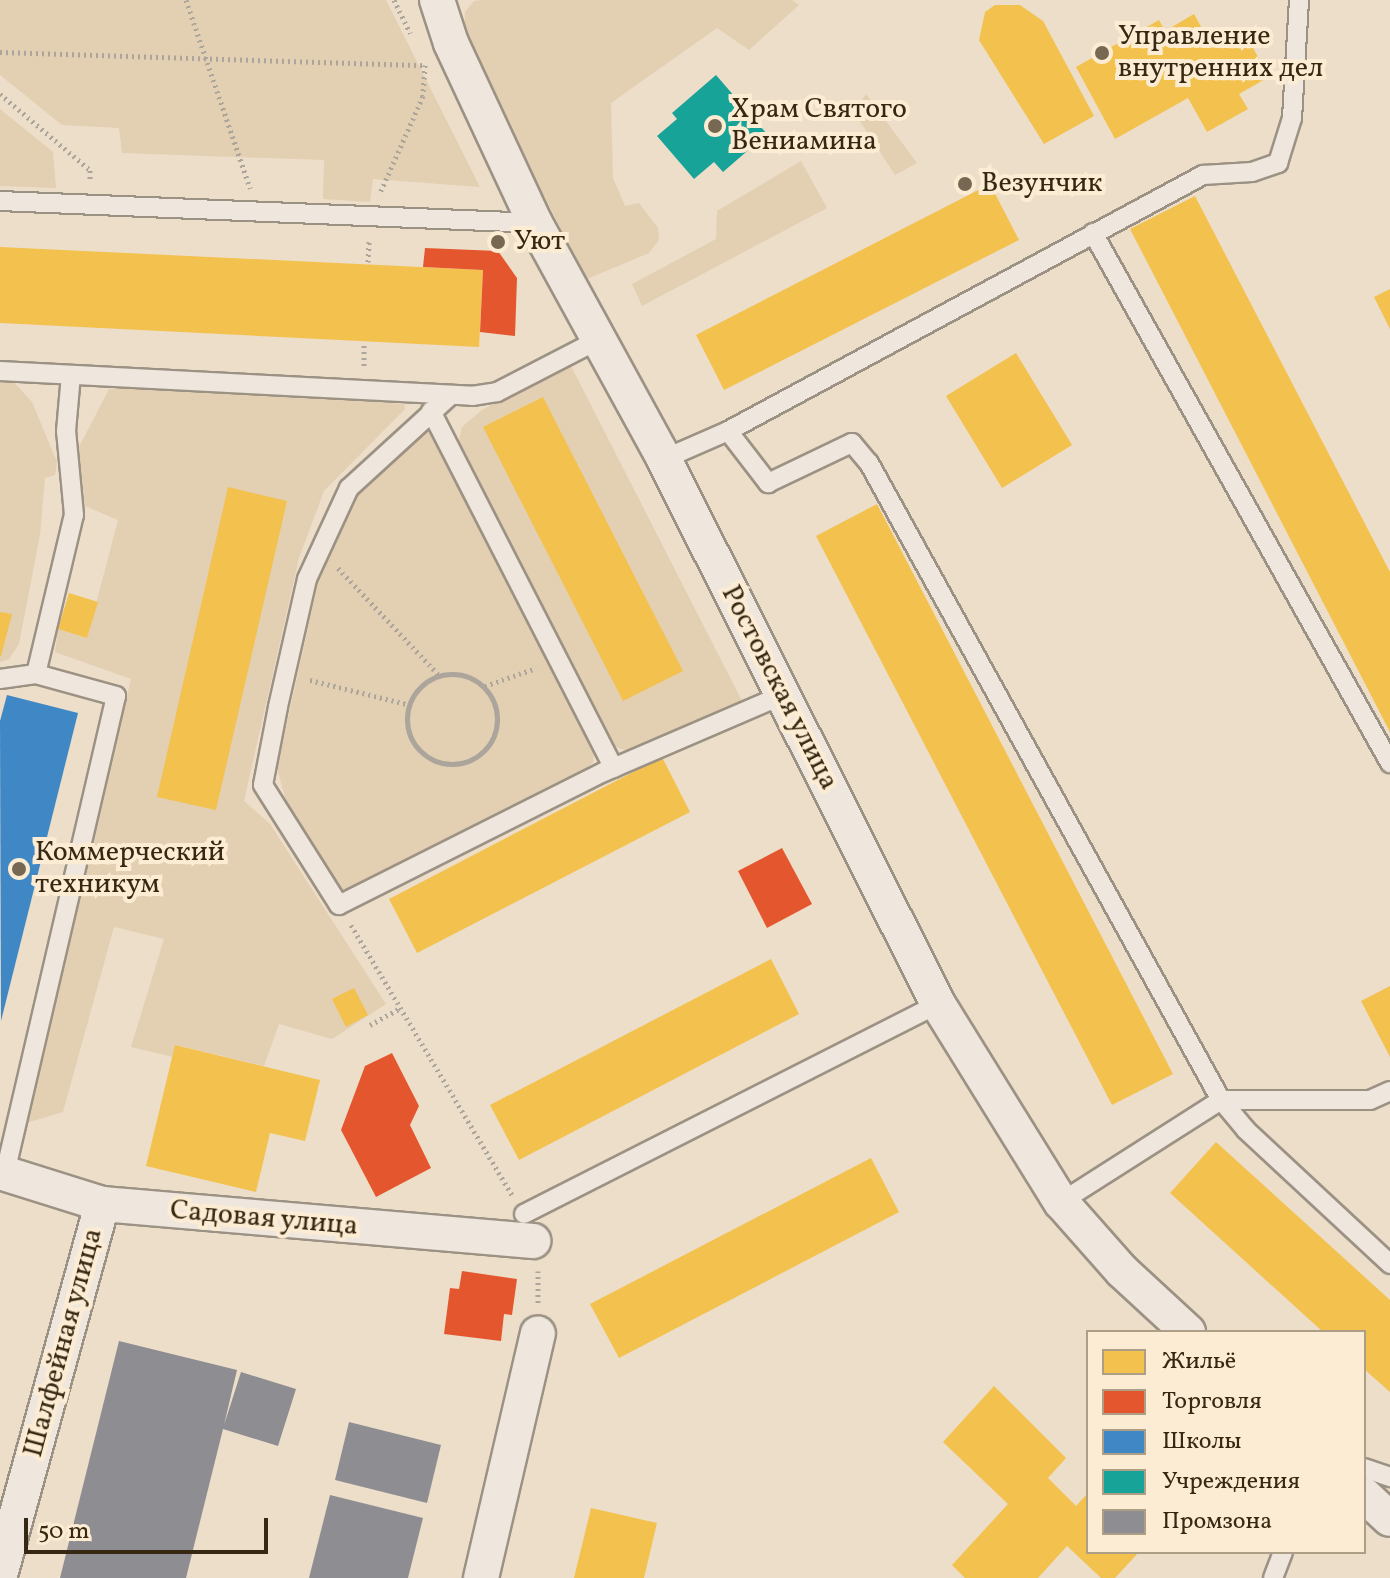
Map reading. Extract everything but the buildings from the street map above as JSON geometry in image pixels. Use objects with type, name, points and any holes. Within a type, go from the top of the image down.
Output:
[{"type":"street","name":"Ростовская улица","points":[[437,0],[451,43],[535,223],[596,341],[664,459],[938,1004],[1061,1202],[1122,1271],[1186,1330]]},
{"type":"street","name":"Садовая улица","points":[[2,1172],[102,1204],[529,1228]]},
{"type":"street","name":"Шалфейная улица","points":[[0,1575],[102,1204]]},
{"type":"street","points":[[481,1578],[538,1334]]},
{"type":"street","points":[[1366,1497],[1390,1519]]},
{"type":"lane","points":[[664,459],[728,431],[1203,175],[1252,172],[1278,163],[1292,118],[1299,0]]},
{"type":"lane","points":[[0,201],[535,223]]},
{"type":"lane","points":[[1093,233],[1390,763]]},
{"type":"lane","points":[[0,371],[451,395],[497,392],[596,341]]},
{"type":"lane","points":[[36,674],[74,515],[66,431],[71,375]]},
{"type":"lane","points":[[451,395],[349,488],[307,579],[285,674],[263,785],[339,905],[614,768],[783,695]]},
{"type":"lane","points":[[431,411],[614,768]]},
{"type":"lane","points":[[728,431],[768,483],[852,443],[869,463],[1221,1100],[1246,1130],[1390,1264]]},
{"type":"lane","points":[[0,679],[36,674],[116,696],[2,1172]]},
{"type":"lane","points":[[529,1228],[938,1004]]},
{"type":"lane","points":[[1061,1202],[1221,1100],[1370,1100],[1390,1091]]},
{"type":"lane","points":[[1366,1469],[1390,1477]]},
{"type":"lane","points":[[1273,1578],[1282,1554]]},
{"type":"path","points":[[186,0],[258,211]]},
{"type":"path","points":[[0,52],[425,65],[423,96],[370,216]]},
{"type":"path","points":[[0,94],[90,170],[89,205]]},
{"type":"path","points":[[320,548],[439,675]]},
{"type":"path","points":[[484,687],[559,660]]},
{"type":"path","points":[[285,674],[410,705]]},
{"type":"path","points":[[439,675],[467,676],[484,687],[495,703],[496,729],[483,752],[455,764],[427,756],[416,745],[407,719],[416,692],[439,675]]},
{"type":"path","points":[[339,905],[529,1228],[538,1254],[538,1334]]},
{"type":"path","points":[[370,1025],[401,1008]]},
{"type":"shaded area","points":[[0,0],[386,0],[480,187],[373,179],[370,202],[323,199],[324,160],[122,153],[119,128],[62,125],[0,75]]},
{"type":"shaded area","points":[[792,0],[799,5],[749,50],[717,28],[611,103],[613,178],[625,206],[639,203],[658,228],[659,240],[649,253],[587,279],[464,42],[465,12],[474,1]]},
{"type":"shaded area","points":[[866,94],[917,163],[895,175],[854,112]]},
{"type":"shaded area","points":[[0,109],[53,152],[56,188],[0,186]]},
{"type":"shaded area","points":[[801,161],[827,208],[642,306],[632,284],[716,239],[717,211]]},
{"type":"shaded area","points":[[570,364],[743,703],[631,753],[609,744],[458,444],[462,427],[482,410]]},
{"type":"shaded area","points":[[0,378],[11,379],[32,402],[57,462],[55,475],[45,478],[40,535],[19,644],[9,659],[0,662]]},
{"type":"shaded area","points":[[161,386],[404,404],[405,409],[324,491],[299,558],[244,801],[270,824],[386,1004],[332,1039],[279,1024],[264,1066],[176,1045],[173,1057],[131,1047],[164,939],[114,927],[63,1112],[26,1123],[131,679],[55,652],[58,629],[87,638],[118,520],[85,506],[77,487],[79,447],[109,389]]},
{"type":"shaded area","points":[[425,430],[436,437],[595,746],[593,762],[581,777],[346,895],[337,892],[289,812],[277,768],[319,578],[353,497]]},
{"type":"place","name":"Управление внутренних дел","points":[[1102,53]]},
{"type":"place","name":"Храм Святого Вениамина","points":[[715,126]]},
{"type":"place","name":"Везунчик","points":[[965,184]]},
{"type":"place","name":"Уют","points":[[498,242]]},
{"type":"place","name":"Коммерческий техникум","points":[[19,869]]}]
